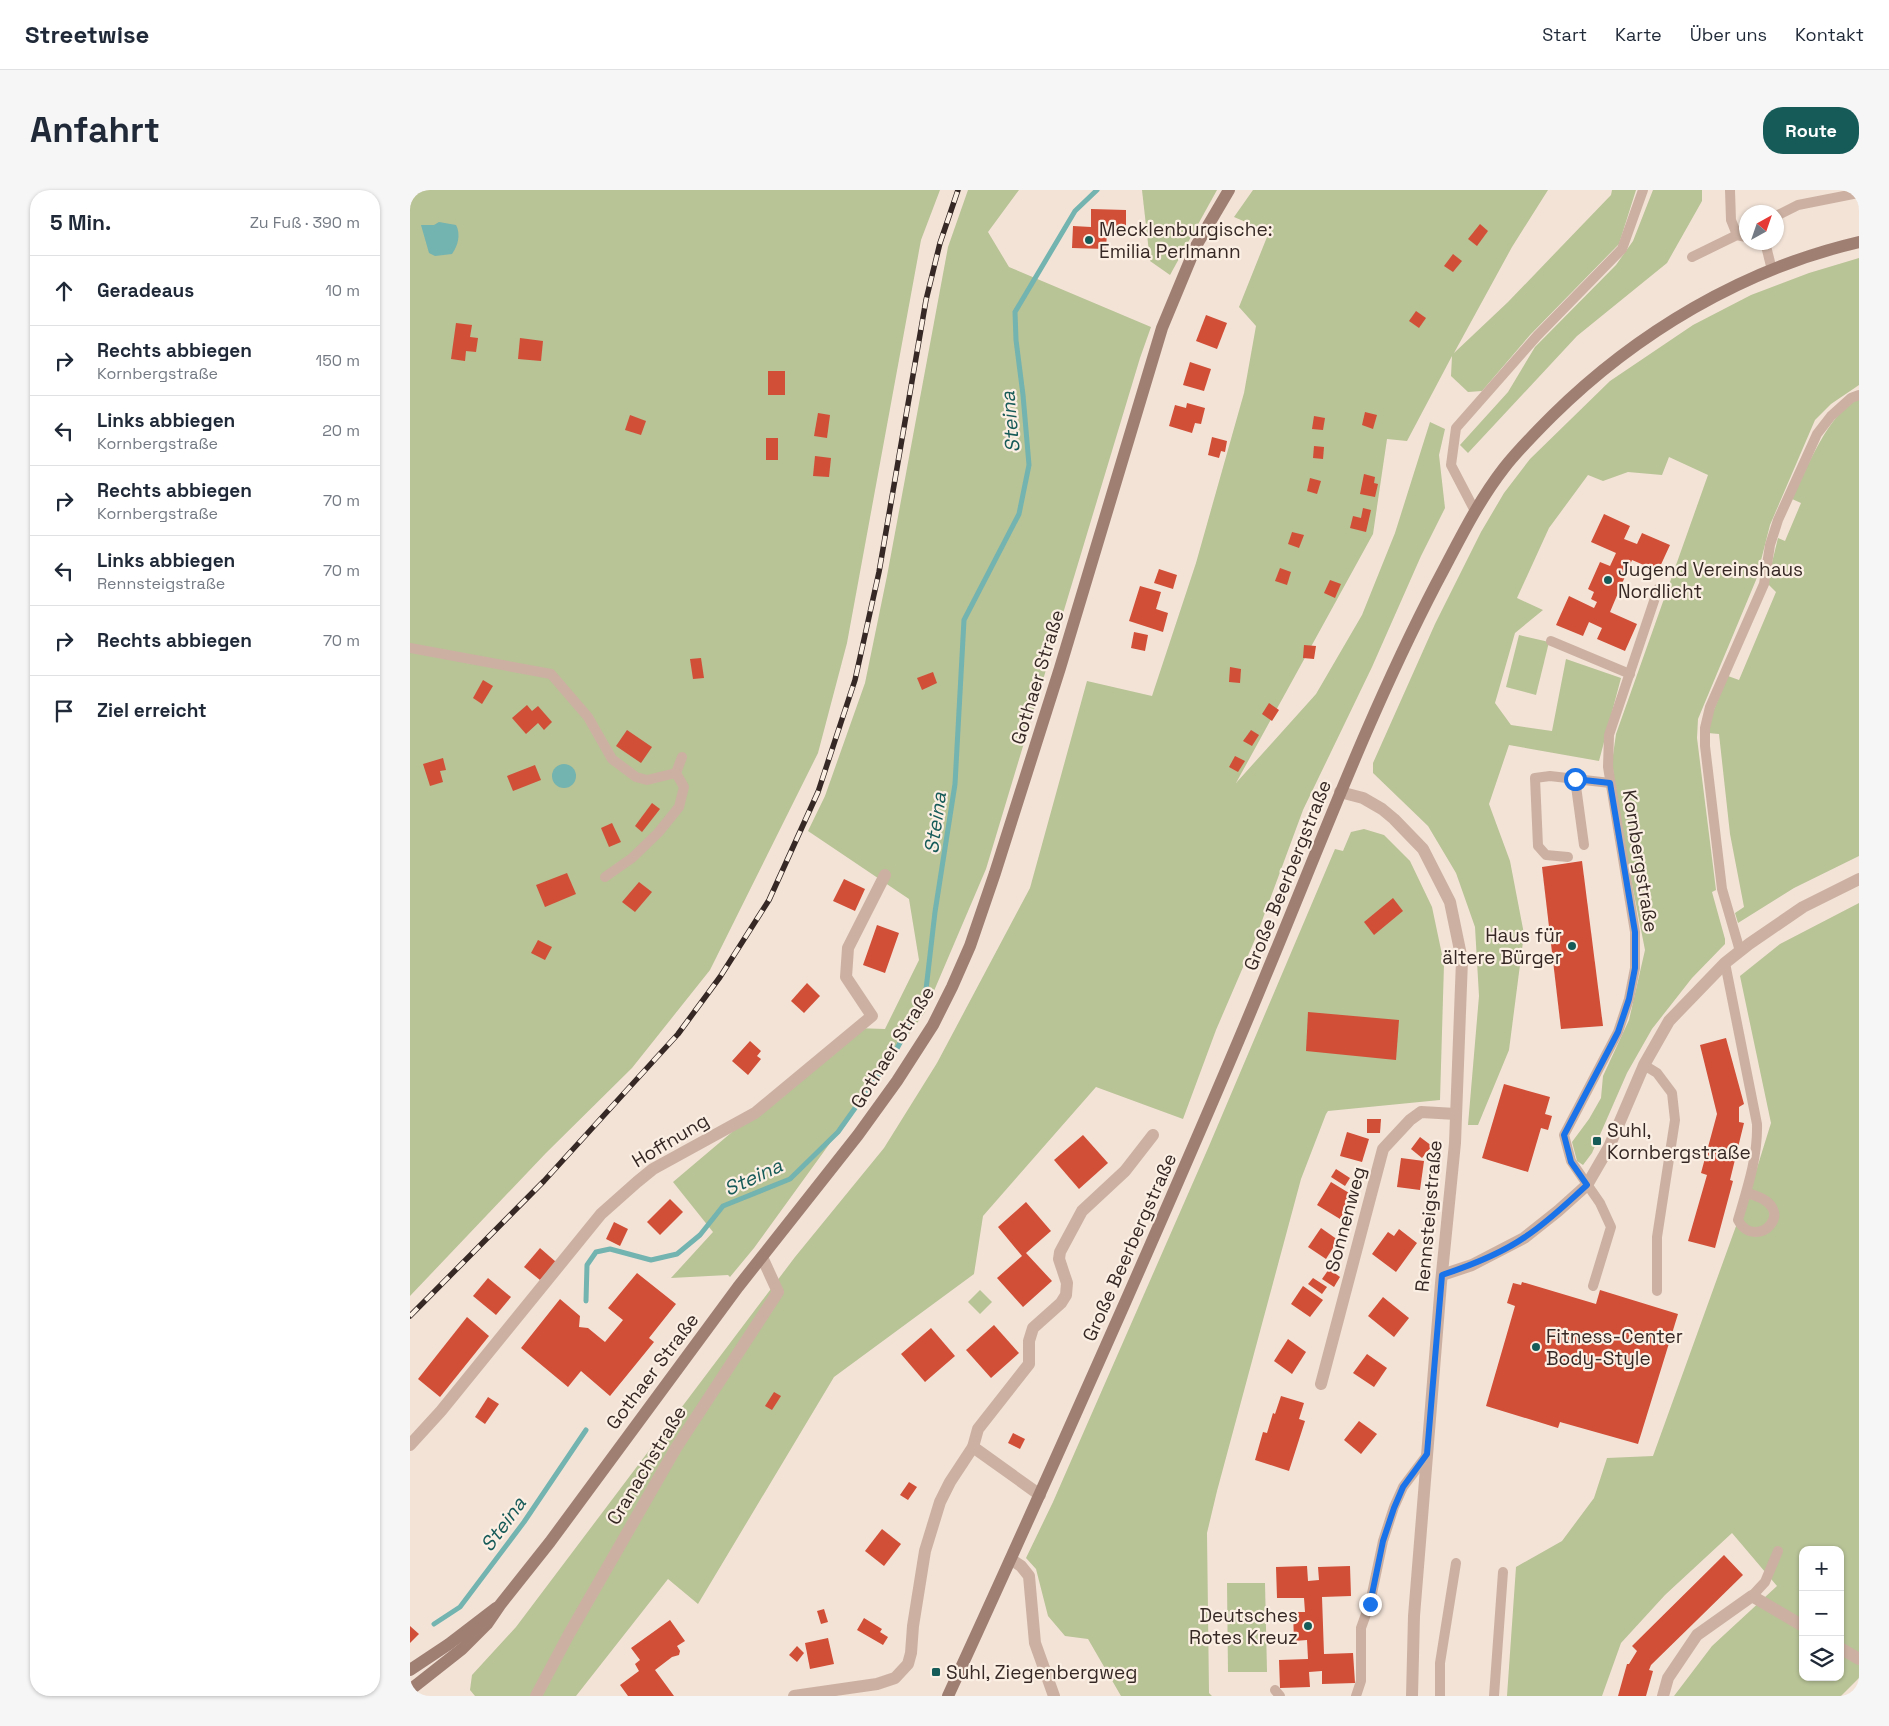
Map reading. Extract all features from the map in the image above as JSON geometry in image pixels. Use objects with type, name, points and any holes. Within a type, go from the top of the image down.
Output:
[{"type":"main road","name":"Gothaer Straße","points":[[410,1690],[462,1650],[487,1624],[762,1257],[858,1135],[933,1025],[952,987],[973,937],[1018,800],[1162,328],[1196,246],[1228,190]]},
{"type":"main road","name":"Große Beerbergstraße","points":[[948,1696],[1012,1560],[1203,1126],[1340,792],[1410,634],[1475,511],[1505,467],[1565,403],[1606,366],[1660,328],[1737,284],[1841,246],[1859,242]]},
{"type":"main road","points":[[410,1670],[449,1644],[500,1605]]},
{"type":"street","name":"Rennsteigstraße","points":[[1340,792],[1363,798],[1382,809],[1423,849],[1450,902],[1462,960],[1456,1114],[1414,1616],[1412,1696]]},
{"type":"street","name":"Hoffnung","points":[[410,1445],[441,1412],[601,1214],[653,1169],[755,1112],[872,1016],[846,977],[848,948],[885,875]]},
{"type":"street","points":[[1442,1275],[1472,1265],[1524,1238],[1558,1212],[1587,1185],[1610,1147],[1644,1065],[1669,1021],[1725,963],[1740,951],[1803,907],[1859,879]]},
{"type":"street","name":"Sonnenweg","points":[[1321,1384],[1383,1149],[1410,1120],[1422,1112],[1456,1114]]},
{"type":"street","points":[[794,1696],[877,1684],[895,1678],[908,1664],[911,1653],[915,1608],[930,1531],[940,1502],[972,1447],[978,1429],[985,1418],[996,1408],[1029,1364],[1029,1341],[1032,1328],[1061,1303],[1066,1295],[1067,1283],[1059,1259],[1060,1252],[1082,1211],[1125,1171],[1153,1136]]},
{"type":"street","name":"Cranachstraße","points":[[536,1696],[569,1634],[676,1448],[778,1292],[762,1257]]},
{"type":"street","points":[[972,1447],[1040,1495]]},
{"type":"street","points":[[1012,1560],[1021,1566],[1029,1576],[1035,1643],[1054,1696]]},
{"type":"street","points":[[1663,1696],[1668,1678],[1697,1635],[1752,1596],[1799,1624]]},
{"type":"street","points":[[1844,1650],[1859,1659]]},
{"type":"lane","points":[[1475,511],[1451,465],[1456,428],[1536,336],[1622,249],[1643,190]]},
{"type":"lane","points":[[1730,190],[1731,220],[1739,232]]},
{"type":"lane","points":[[1784,212],[1798,205],[1859,193]]},
{"type":"lane","points":[[1692,258],[1739,237]]},
{"type":"lane","points":[[1767,250],[1772,270]]},
{"type":"lane","points":[[1740,951],[1722,889],[1705,746],[1707,721],[1710,707],[1764,584],[1770,544],[1778,520],[1813,443],[1831,416],[1851,398],[1859,394]]},
{"type":"lane","name":"Kornbergstraße","points":[[1593,1286],[1612,1227],[1600,1204],[1571,1162],[1564,1135],[1618,1032],[1629,999],[1635,968],[1635,932],[1608,767],[1609,734],[1658,589]]},
{"type":"lane","points":[[1551,641],[1630,674]]},
{"type":"lane","points":[[410,648],[552,674],[588,717],[612,759],[636,777],[647,780],[676,773]]},
{"type":"lane","points":[[676,773],[682,757]]},
{"type":"lane","points":[[605,877],[632,858],[680,807],[684,787],[676,773]]},
{"type":"lane","points":[[1568,856],[1546,855],[1538,846],[1534,778],[1550,776],[1610,783]]},
{"type":"lane","points":[[1575,779],[1584,846]]},
{"type":"lane","points":[[1725,963],[1757,1124],[1758,1140],[1746,1193]]},
{"type":"lane","points":[[1644,1065],[1657,1073],[1672,1093],[1674,1120],[1657,1237],[1657,1291]]},
{"type":"lane","points":[[1356,1696],[1361,1681],[1361,1628],[1370,1604],[1383,1541],[1403,1487],[1427,1454]]},
{"type":"lane","points":[[1752,1596],[1765,1582],[1778,1551]]},
{"type":"lane","points":[[1440,1696],[1440,1663],[1456,1563]]},
{"type":"lane","points":[[1494,1696],[1503,1572]]},
{"type":"green space","points":[[410,190],[940,190],[921,240],[847,643],[818,753],[710,970],[632,1068],[546,1153],[410,1296]]},
{"type":"green space","points":[[968,190],[1019,190],[988,232],[1009,267],[1151,327],[986,869],[925,1012],[754,1248],[730,1277],[728,1275],[671,1278],[713,1232],[673,1182],[855,1028],[885,1029],[919,960],[909,899],[808,831],[825,796],[865,683],[887,576],[948,247]]},
{"type":"green space","points":[[1142,190],[1217,190],[1170,275],[1150,261]]},
{"type":"green space","points":[[1253,190],[1548,190],[1512,247],[1454,353],[1508,302],[1611,195],[1612,190],[1636,190],[1619,244],[1530,335],[1482,391],[1468,392],[1451,376],[1452,356],[1407,441],[1387,439],[1373,534],[1236,783],[1316,694],[1362,615],[1395,533],[1430,422],[1445,429],[1439,455],[1445,508],[1421,556],[1372,667],[1303,810],[1256,937],[1216,1030],[1183,1119],[1096,1087],[983,1216],[974,1274],[834,1377],[698,1604],[668,1579],[576,1696],[475,1696],[470,1690],[472,1675],[516,1627],[795,1257],[884,1148],[937,1063],[1030,888],[1087,681],[1152,696],[1196,563],[1244,393],[1256,326],[1239,307],[1269,232],[1234,217]]},
{"type":"green space","points":[[1653,190],[1702,190],[1702,201],[1667,263],[1577,336],[1468,453],[1460,445],[1508,392],[1535,347],[1616,265],[1633,241]]},
{"type":"green space","points":[[1859,258],[1859,385],[1831,404],[1815,420],[1770,525],[1756,580],[1698,719],[1697,738],[1716,890],[1712,892],[1725,944],[1692,978],[1652,1029],[1627,1073],[1592,1153],[1583,1165],[1577,1161],[1572,1142],[1589,1119],[1601,1098],[1603,1076],[1629,1020],[1645,950],[1620,823],[1612,762],[1616,734],[1708,475],[1669,457],[1662,475],[1628,472],[1603,481],[1588,475],[1549,528],[1517,598],[1543,610],[1515,633],[1495,703],[1511,725],[1552,731],[1566,659],[1621,678],[1599,761],[1509,745],[1489,804],[1510,861],[1524,934],[1509,1050],[1478,1125],[1468,1125],[1479,996],[1475,927],[1456,873],[1428,826],[1373,773],[1373,763],[1435,624],[1481,532],[1504,493],[1530,459],[1610,381],[1693,325],[1751,295],[1809,273]]},
{"type":"green space","points":[[1859,399],[1859,856],[1794,888],[1738,923],[1735,913],[1744,907],[1730,834],[1719,734],[1708,733],[1710,719],[1728,676],[1739,680],[1776,592],[1767,583],[1778,538],[1785,541],[1801,503],[1792,499],[1804,473],[1828,428],[1848,406]]},
{"type":"green space","points":[[1519,635],[1549,642],[1536,695],[1506,687]]},
{"type":"green space","points":[[1364,829],[1384,835],[1410,861],[1432,907],[1444,964],[1440,1100],[1328,1111],[1326,1114],[1301,1179],[1207,1533],[1209,1693],[1212,1696],[1121,1696],[1088,1639],[1065,1636],[1048,1616],[1036,1569],[1026,1558],[1053,1502],[1209,1146],[1335,849],[1343,851],[1351,832]]},
{"type":"green space","points":[[1859,903],[1859,1678],[1841,1696],[1674,1696],[1712,1646],[1777,1586],[1732,1533],[1665,1595],[1621,1643],[1602,1696],[1507,1696],[1516,1567],[1562,1541],[1594,1498],[1607,1458],[1653,1456],[1757,1168],[1771,1123],[1740,976],[1780,944]]},
{"type":"green space","points":[[980,1290],[992,1302],[980,1314],[968,1302]]},
{"type":"green space","points":[[1227,1583],[1265,1583],[1267,1672],[1228,1672]]},
{"type":"water","points":[[439,222],[456,225],[458,229],[458,240],[452,254],[435,256],[429,253],[421,225],[434,225]]},
{"type":"water","points":[[564,764],[569,765],[575,771],[575,781],[569,787],[564,788],[559,787],[553,781],[552,776],[553,771],[559,765]]},
{"type":"building","points":[[1091,209],[1126,210],[1126,232],[1107,232],[1106,249],[1072,248],[1073,226],[1091,227]]},
{"type":"building","points":[[1480,224],[1488,231],[1477,246],[1468,239]]},
{"type":"building","points":[[1453,254],[1462,261],[1453,272],[1444,266]]},
{"type":"building","points":[[1416,311],[1426,318],[1419,328],[1409,321]]},
{"type":"building","points":[[1206,315],[1227,323],[1217,349],[1196,341]]},
{"type":"building","points":[[456,323],[472,325],[470,337],[478,338],[476,352],[466,351],[465,361],[451,359]]},
{"type":"building","points":[[520,338],[543,341],[541,361],[518,359]]},
{"type":"building","points":[[1190,362],[1211,369],[1204,391],[1183,385]]},
{"type":"building","points":[[768,371],[785,371],[785,395],[768,395]]},
{"type":"building","points":[[1187,403],[1205,408],[1201,424],[1195,423],[1192,433],[1169,426],[1175,405],[1186,408]]},
{"type":"building","points":[[1365,412],[1377,415],[1373,429],[1362,425]]},
{"type":"building","points":[[818,413],[830,415],[827,438],[814,436]]},
{"type":"building","points":[[630,415],[646,421],[641,435],[625,430]]},
{"type":"building","points":[[1314,416],[1325,418],[1323,430],[1312,429]]},
{"type":"building","points":[[1212,437],[1227,441],[1225,452],[1221,451],[1219,458],[1208,455]]},
{"type":"building","points":[[766,438],[778,438],[778,460],[766,460]]},
{"type":"building","points":[[1314,446],[1324,447],[1323,459],[1313,458]]},
{"type":"building","points":[[815,456],[831,458],[829,477],[813,476]]},
{"type":"building","points":[[1364,474],[1375,477],[1374,483],[1378,484],[1375,497],[1360,494]]},
{"type":"building","points":[[1310,478],[1321,481],[1317,494],[1307,491]]},
{"type":"building","points":[[1363,508],[1371,510],[1366,532],[1350,528],[1353,516],[1361,518]]},
{"type":"building","name":"Jugend Vereinshaus Nordlicht","points":[[1604,514],[1630,526],[1624,539],[1637,544],[1642,533],[1670,545],[1658,571],[1632,560],[1610,612],[1637,624],[1625,651],[1597,639],[1602,628],[1589,622],[1583,636],[1556,625],[1569,596],[1594,608],[1597,602],[1591,599],[1594,592],[1588,589],[1600,562],[1610,566],[1616,553],[1591,542]]},
{"type":"building","points":[[1292,532],[1304,535],[1299,548],[1288,544]]},
{"type":"building","points":[[1280,568],[1291,572],[1287,585],[1275,581]]},
{"type":"building","points":[[1159,569],[1177,575],[1173,589],[1154,583]]},
{"type":"building","points":[[1330,580],[1341,584],[1335,598],[1324,593]]},
{"type":"building","points":[[1140,586],[1161,592],[1156,609],[1168,613],[1163,632],[1129,621]]},
{"type":"building","points":[[1134,632],[1148,635],[1145,651],[1131,648]]},
{"type":"building","points":[[1304,645],[1316,646],[1314,659],[1303,658]]},
{"type":"building","points":[[701,658],[704,678],[693,679],[690,659]]},
{"type":"building","points":[[1230,667],[1241,669],[1240,683],[1229,682]]},
{"type":"building","points":[[933,672],[937,683],[922,690],[917,678]]},
{"type":"building","points":[[483,680],[493,686],[482,704],[473,698]]},
{"type":"building","points":[[1269,703],[1279,710],[1272,721],[1262,714]]},
{"type":"building","points":[[527,705],[532,711],[538,706],[552,722],[544,730],[538,723],[526,734],[512,718]]},
{"type":"building","points":[[627,730],[652,747],[641,763],[616,746]]},
{"type":"building","points":[[1251,730],[1259,735],[1252,746],[1243,741]]},
{"type":"building","points":[[1235,756],[1245,761],[1238,772],[1229,767]]},
{"type":"building","points":[[443,758],[446,770],[440,771],[443,782],[430,786],[423,764]]},
{"type":"building","points":[[535,765],[541,780],[513,791],[507,776]]},
{"type":"building","points":[[652,803],[660,809],[642,832],[635,826]]},
{"type":"building","points":[[612,823],[621,842],[609,847],[601,828]]},
{"type":"building","name":"Haus für ältere Bürger","points":[[1582,861],[1603,1026],[1561,1029],[1542,867]]},
{"type":"building","points":[[567,873],[576,894],[545,907],[536,885]]},
{"type":"building","points":[[844,879],[865,889],[855,911],[833,901]]},
{"type":"building","points":[[639,882],[652,892],[635,912],[622,902]]},
{"type":"building","points":[[1393,898],[1403,911],[1374,935],[1364,922]]},
{"type":"building","points":[[877,925],[899,933],[885,973],[863,965]]},
{"type":"building","points":[[538,940],[552,947],[545,960],[531,953]]},
{"type":"building","points":[[807,983],[820,996],[804,1013],[791,1001]]},
{"type":"building","points":[[1308,1012],[1399,1020],[1396,1060],[1306,1051]]},
{"type":"building","points":[[1726,1038],[1744,1104],[1739,1107],[1739,1122],[1744,1123],[1730,1180],[1733,1181],[1715,1248],[1688,1241],[1707,1175],[1701,1173],[1717,1114],[1700,1045]]},
{"type":"building","points":[[750,1041],[761,1051],[757,1056],[761,1059],[748,1075],[732,1061]]},
{"type":"building","points":[[1504,1084],[1550,1097],[1545,1114],[1552,1116],[1548,1130],[1541,1128],[1528,1172],[1482,1158]]},
{"type":"building","points":[[1367,1119],[1381,1119],[1380,1133],[1367,1133]]},
{"type":"building","points":[[1347,1132],[1369,1139],[1362,1162],[1340,1156]]},
{"type":"building","points":[[1083,1135],[1108,1163],[1079,1189],[1054,1160]]},
{"type":"building","points":[[1420,1137],[1432,1146],[1422,1158],[1411,1149]]},
{"type":"building","points":[[1401,1158],[1424,1161],[1420,1190],[1397,1187]]},
{"type":"building","points":[[1336,1169],[1350,1178],[1345,1186],[1331,1177]]},
{"type":"building","points":[[1331,1182],[1354,1196],[1340,1219],[1317,1205]]},
{"type":"building","points":[[670,1199],[683,1212],[660,1235],[647,1222]]},
{"type":"building","points":[[1026,1202],[1051,1231],[1026,1253],[1052,1281],[1023,1307],[997,1278],[1022,1256],[998,1227]]},
{"type":"building","points":[[614,1222],[628,1229],[620,1246],[606,1239]]},
{"type":"building","points":[[1321,1228],[1338,1240],[1326,1259],[1308,1247]]},
{"type":"building","points":[[1399,1229],[1417,1243],[1396,1272],[1372,1254],[1388,1232],[1394,1236]]},
{"type":"building","points":[[540,1248],[556,1262],[540,1280],[524,1267]]},
{"type":"building","points":[[1329,1269],[1340,1277],[1334,1287],[1322,1279]]},
{"type":"building","points":[[637,1273],[676,1304],[649,1338],[654,1342],[610,1396],[581,1371],[568,1387],[521,1348],[560,1299],[580,1316],[579,1327],[588,1328],[605,1342],[623,1320],[608,1308]]},
{"type":"building","points":[[488,1278],[511,1297],[496,1315],[473,1296]]},
{"type":"building","points":[[1313,1278],[1327,1287],[1322,1294],[1308,1284]]},
{"type":"building","points":[[1522,1282],[1596,1304],[1600,1290],[1678,1314],[1638,1444],[1560,1422],[1558,1428],[1486,1406],[1515,1306],[1507,1303],[1513,1283],[1521,1285]]},
{"type":"building","points":[[1303,1286],[1323,1300],[1310,1317],[1291,1304]]},
{"type":"building","points":[[1383,1297],[1409,1318],[1394,1337],[1368,1316]]},
{"type":"building","points":[[467,1317],[489,1336],[440,1397],[418,1379]]},
{"type":"building","points":[[994,1325],[1019,1353],[991,1378],[966,1350]]},
{"type":"building","points":[[931,1328],[955,1356],[925,1382],[901,1354]]},
{"type":"building","points":[[1288,1339],[1306,1352],[1292,1374],[1274,1361]]},
{"type":"building","points":[[1367,1354],[1387,1368],[1374,1387],[1353,1373]]},
{"type":"building","points":[[774,1392],[781,1396],[772,1410],[765,1406]]},
{"type":"building","points":[[1281,1396],[1304,1403],[1299,1419],[1305,1421],[1289,1471],[1255,1460],[1263,1432],[1267,1433]]},
{"type":"building","points":[[488,1397],[499,1404],[485,1424],[475,1417]]},
{"type":"building","points":[[1359,1421],[1377,1434],[1361,1454],[1344,1440]]},
{"type":"building","points":[[1013,1433],[1025,1439],[1020,1449],[1008,1443]]},
{"type":"building","points":[[909,1482],[917,1487],[908,1500],[900,1495]]},
{"type":"building","points":[[882,1529],[901,1544],[884,1566],[865,1551]]},
{"type":"building","points":[[1724,1555],[1743,1575],[1651,1665],[1649,1670],[1653,1671],[1646,1696],[1618,1696],[1627,1664],[1629,1664],[1637,1651],[1632,1646]]},
{"type":"building","name":"Deutsches Rotes Kreuz","points":[[1307,1566],[1308,1581],[1319,1580],[1318,1567],[1350,1566],[1351,1596],[1322,1597],[1324,1654],[1353,1653],[1355,1683],[1322,1684],[1322,1671],[1309,1672],[1310,1687],[1280,1688],[1279,1660],[1308,1659],[1307,1640],[1294,1641],[1293,1612],[1305,1612],[1304,1598],[1277,1598],[1276,1567]]},
{"type":"building","points":[[824,1609],[828,1622],[821,1624],[817,1611]]},
{"type":"building","points":[[864,1618],[882,1629],[880,1632],[888,1637],[883,1645],[857,1630]]},
{"type":"building","points":[[670,1620],[685,1641],[677,1646],[680,1651],[679,1655],[672,1657],[655,1670],[674,1696],[628,1696],[620,1685],[639,1671],[635,1664],[640,1660],[631,1648]]},
{"type":"building","points":[[410,1626],[419,1634],[410,1643]]},
{"type":"building","points":[[828,1638],[834,1664],[810,1669],[805,1643]]},
{"type":"building","points":[[797,1646],[804,1653],[797,1662],[789,1655]]},
{"type":"waterway","name":"Steina","points":[[586,1301],[587,1265],[596,1252],[610,1249],[651,1260],[677,1254],[700,1235],[723,1206],[790,1179],[838,1132],[895,1052],[925,998],[935,912],[955,784],[964,620],[1019,514],[1029,465],[1016,340],[1015,312],[1075,211],[1097,190]]},
{"type":"waterway","name":"Steina","points":[[434,1624],[460,1607],[524,1522],[586,1430]]},
{"type":"railway","points":[[410,1316],[544,1181],[678,1034],[720,977],[769,900],[818,792],[855,680],[879,572],[926,300],[940,243],[958,190]]},
{"type":"place","name":"Mecklenburgische: Emilia Perlmann","points":[[1089,240]]},
{"type":"place","name":"Jugend Vereinshaus Nordlicht","points":[[1608,580]]},
{"type":"place","name":"Haus für ältere Bürger","points":[[1572,946]]},
{"type":"place","name":"Suhl, Kornbergstraße","points":[[1597,1141]]},
{"type":"place","name":"Fitness-Center Body-Style","points":[[1536,1347]]},
{"type":"place","name":"Deutsches Rotes Kreuz","points":[[1308,1626]]},
{"type":"place","name":"Suhl, Ziegenbergweg","points":[[936,1672]]},
{"type":"route","points":[[1370,1604],[1383,1541],[1394,1508],[1403,1487],[1427,1454],[1442,1275],[1472,1265],[1524,1238],[1558,1212],[1587,1185],[1571,1162],[1564,1135],[1618,1032],[1629,999],[1635,968],[1635,932],[1610,783],[1575,779]]}]
